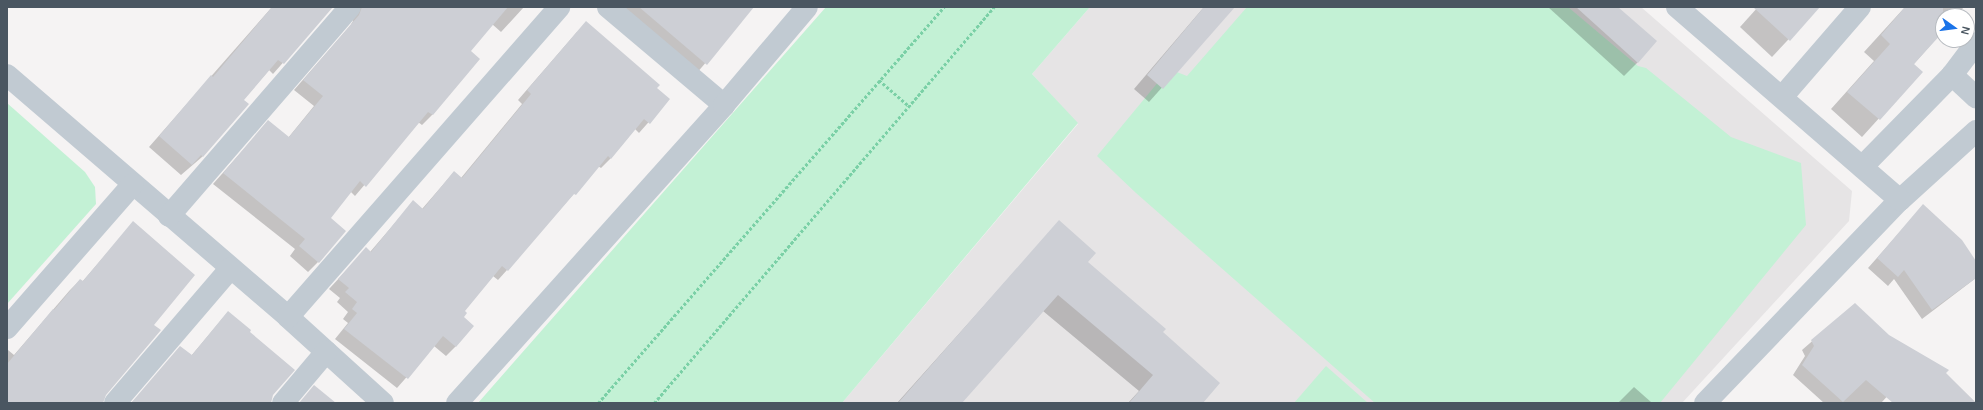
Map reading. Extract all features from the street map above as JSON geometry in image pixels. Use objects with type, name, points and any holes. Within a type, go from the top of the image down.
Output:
[{"type":"street","points":[[169,216],[350,7]]},
{"type":"street","points":[[288,317],[559,7]]},
{"type":"street","points":[[608,7],[724,105]]},
{"type":"street","points":[[457,403],[724,105],[807,7]]},
{"type":"street","points":[[1782,97],[1860,7]]},
{"type":"street","points":[[1684,9],[1900,200]]},
{"type":"street","points":[[1862,166],[1952,75],[1976,43]]},
{"type":"street","points":[[7,75],[230,269],[288,317],[384,403]]},
{"type":"street","points":[[1952,75],[1976,97]]},
{"type":"street","points":[[1705,403],[1900,200],[1976,131]]},
{"type":"street","points":[[7,328],[133,184]]},
{"type":"street","points":[[115,403],[230,269]]},
{"type":"street","points":[[283,403],[326,352]]},
{"type":"path","points":[[598,403],[944,7]]},
{"type":"path","points":[[654,403],[994,7]]},
{"type":"path","points":[[879,80],[909,106]]},
{"type":"shaded area","points":[[1090,7],[1641,7],[1852,191],[1849,221],[1682,403],[842,403],[1078,124],[1032,74]]},
{"type":"green space","points":[[826,7],[1090,7],[1032,74],[1078,123],[842,403],[478,403]]},
{"type":"green space","points":[[1247,7],[1568,7],[1638,66],[1646,68],[1731,137],[1801,163],[1806,225],[1660,403],[1375,403],[1136,193],[1097,156],[1169,69],[1187,76]]},
{"type":"green space","points":[[7,103],[85,172],[95,187],[96,204],[7,304]]},
{"type":"green space","points":[[1326,366],[1368,403],[1294,403]]},
{"type":"building","points":[[272,7],[333,7],[284,64],[278,60],[244,100],[249,104],[203,157],[201,155],[192,165],[159,136],[211,75],[213,77]]},
{"type":"building","points":[[362,7],[508,7],[471,51],[480,59],[433,115],[428,112],[366,187],[360,181],[331,218],[346,231],[319,263],[299,246],[305,239],[223,173],[268,120],[289,137],[323,96],[303,80],[359,15]]},
{"type":"building","points":[[639,7],[754,7],[707,65]]},
{"type":"building","points":[[1204,7],[1235,7],[1163,89],[1147,75]]},
{"type":"building","points":[[1576,7],[1618,7],[1657,41],[1638,63]]},
{"type":"building","points":[[1753,7],[1820,7],[1790,41]]},
{"type":"building","points":[[1905,7],[1943,7],[1935,8],[1935,41],[1914,64],[1923,72],[1880,120],[1847,92],[1890,44],[1881,35]]},
{"type":"building","points":[[586,21],[660,85],[657,88],[670,99],[650,124],[644,119],[611,159],[608,156],[576,195],[574,194],[508,271],[502,266],[465,311],[467,313],[464,317],[474,326],[456,347],[443,336],[408,379],[344,329],[357,313],[352,309],[357,302],[345,292],[349,288],[338,279],[366,247],[371,252],[413,200],[423,209],[454,171],[462,178],[531,94],[527,90]]},
{"type":"building","points":[[1923,204],[1962,240],[1976,261],[1976,278],[1932,310],[1904,270],[1898,277],[1877,258]]},
{"type":"building","points":[[1059,220],[1096,253],[1088,262],[1166,329],[1163,332],[1220,383],[1203,403],[1129,403],[1153,375],[1058,295],[962,403],[898,403]]},
{"type":"building","points":[[133,221],[195,275],[154,325],[161,330],[106,395],[103,403],[7,403],[7,364],[80,279],[83,281]]},
{"type":"building","points":[[1855,303],[1889,335],[1949,370],[1946,373],[1976,403],[1893,403],[1866,380],[1843,402],[1802,365],[1814,346],[1811,340]]},
{"type":"building","points":[[228,311],[251,330],[250,332],[295,370],[273,395],[271,403],[131,403],[180,346],[192,355]]},
{"type":"building","points":[[314,385],[336,403],[299,403]]}]
